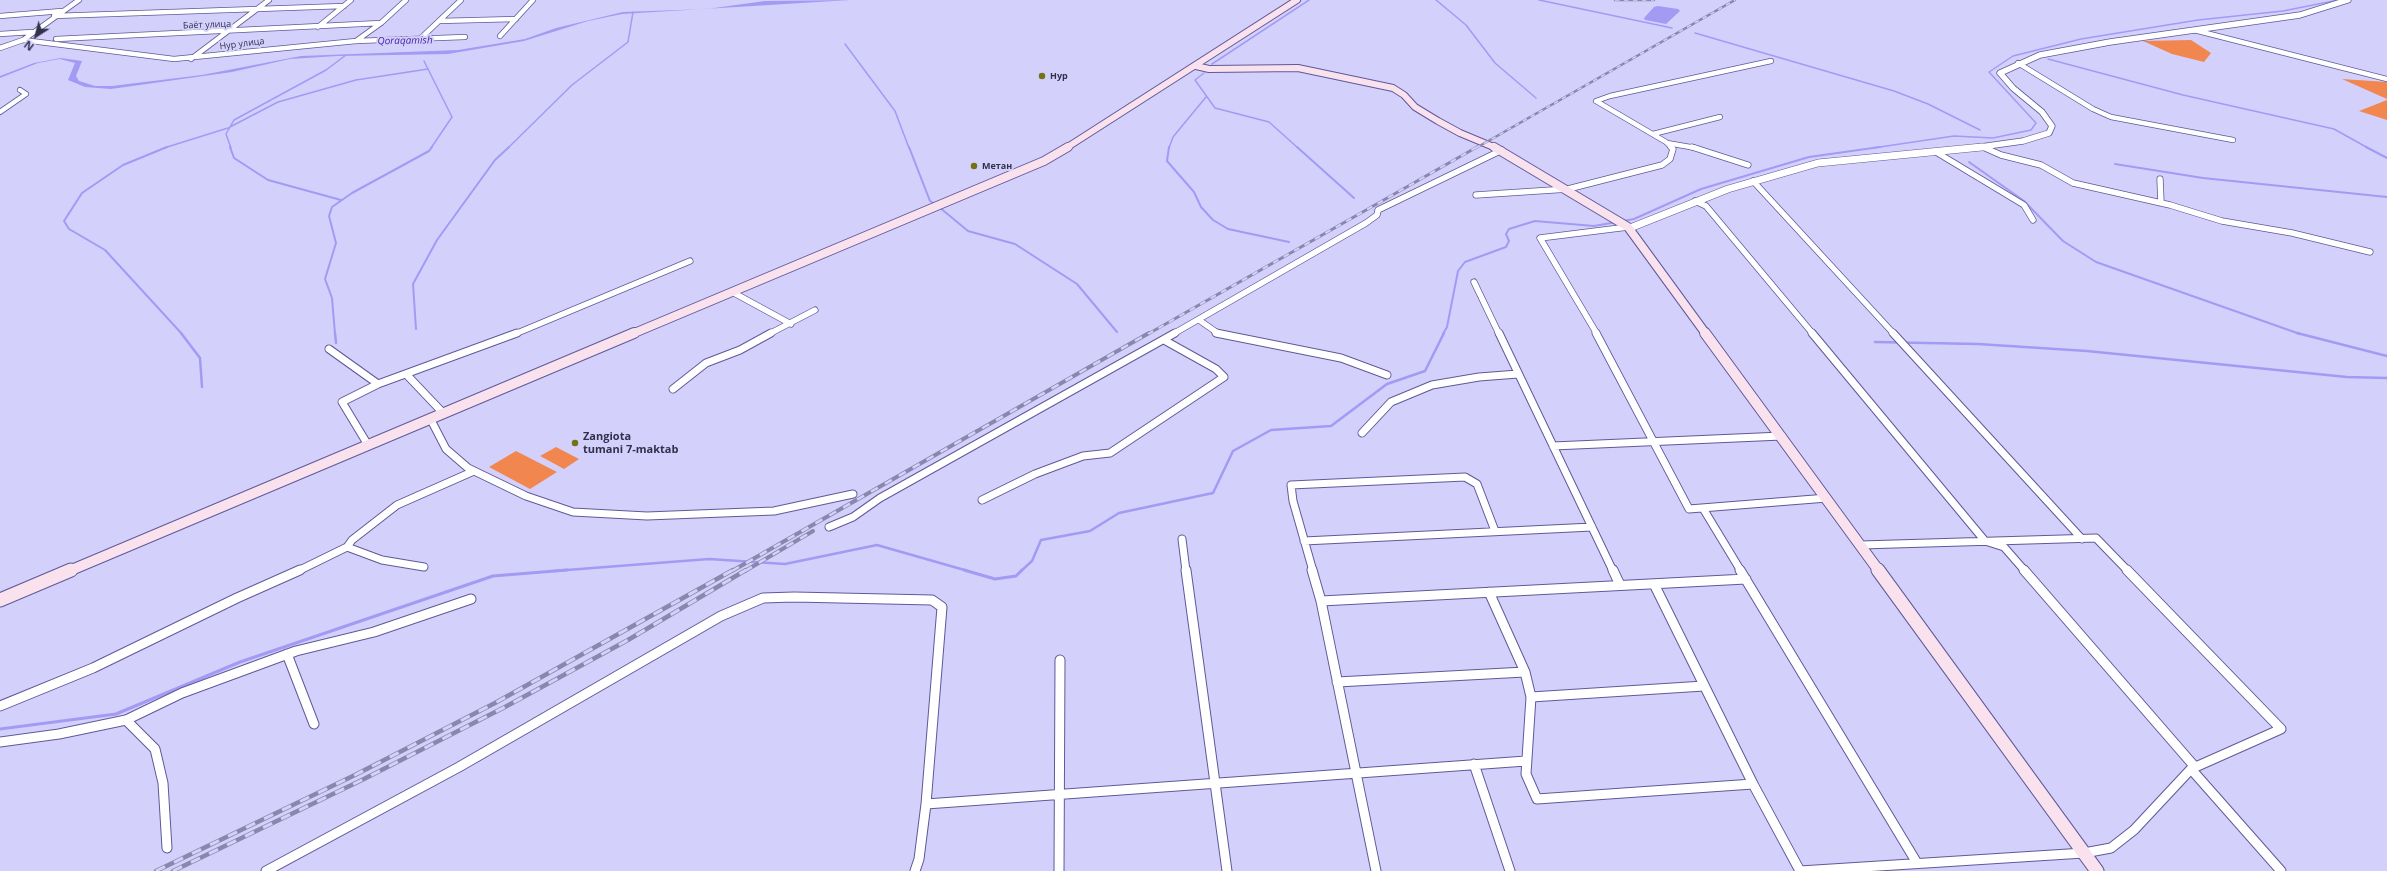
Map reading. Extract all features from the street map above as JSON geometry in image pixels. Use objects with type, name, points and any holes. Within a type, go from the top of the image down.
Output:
[{"type":"main road","points":[[0,600],[734,293],[1056,155],[1296,0]]},
{"type":"main road","points":[[1196,66],[1209,69]]},
{"type":"main road","points":[[1188,71],[1209,69],[1298,68],[1386,86],[1400,91],[1415,107],[1448,127],[1502,150],[1613,216],[1629,228],[1782,436],[2097,871]]},
{"type":"street","points":[[0,48],[23,40],[62,10],[79,0]]},
{"type":"street","points":[[191,59],[269,0]]},
{"type":"street","points":[[318,27],[351,0]]},
{"type":"street","points":[[356,41],[381,23],[406,0]]},
{"type":"street","points":[[420,39],[461,0]]},
{"type":"street","points":[[500,36],[533,0]]},
{"type":"street","points":[[1827,498],[1704,510],[1689,509],[1653,442],[1611,358],[1540,238],[1629,228],[1695,201],[1752,181],[1818,163],[1936,152],[2023,141],[2049,133],[2052,126],[2042,112],[2013,88],[2000,73],[2018,63],[2064,49],[2300,15],[2324,10],[2348,0]]},
{"type":"street","points":[[54,16],[344,6]]},
{"type":"street","points":[[0,16],[62,10]]},
{"type":"street","points":[[439,21],[516,19]]},
{"type":"street","name":"Баёт улица","points":[[34,40],[226,32],[381,23]]},
{"type":"street","points":[[2194,30],[2387,78]]},
{"type":"street","points":[[0,34],[32,32]]},
{"type":"street","name":"Нур улица","points":[[23,40],[34,40],[156,57],[191,59],[263,49],[356,41],[465,37]]},
{"type":"street","points":[[1476,195],[1568,189],[1662,165],[1670,159],[1673,149],[1667,143],[1596,101],[1624,93],[1771,61]]},
{"type":"street","points":[[2018,63],[2093,109],[2111,117],[2129,122],[2234,140]]},
{"type":"street","points":[[0,112],[26,94],[20,90]]},
{"type":"street","points":[[1653,134],[1720,117]]},
{"type":"street","points":[[1667,143],[1675,143],[1700,149],[1748,165]]},
{"type":"street","points":[[1982,146],[2001,155],[2041,165],[2073,183],[2160,203],[2222,220],[2370,252]]},
{"type":"street","points":[[829,527],[853,517],[887,494],[1200,320],[1366,223],[1377,215],[1378,210],[1502,150]]},
{"type":"street","points":[[1936,152],[2024,205],[2033,220]]},
{"type":"street","points":[[2160,179],[2160,203]]},
{"type":"street","points":[[1752,181],[2082,539]]},
{"type":"street","points":[[1695,201],[1706,206],[1985,541],[2004,547],[2281,871]]},
{"type":"street","points":[[368,445],[342,402],[378,384],[546,323],[690,261]]},
{"type":"street","points":[[1474,282],[1620,585]]},
{"type":"street","points":[[734,293],[791,324]]},
{"type":"street","points":[[673,389],[706,363],[740,350],[815,310]]},
{"type":"street","points":[[1200,320],[1214,333],[1340,358],[1367,366],[1387,375]]},
{"type":"street","points":[[982,500],[1035,474],[1083,456],[1110,453],[1224,377],[1216,369],[1164,340]]},
{"type":"street","points":[[329,349],[378,384]]},
{"type":"street","points":[[406,374],[444,414]]},
{"type":"street","points":[[1362,433],[1391,402],[1432,385],[1479,377],[1518,374]]},
{"type":"street","points":[[431,420],[446,450],[474,471],[526,496],[573,512],[648,516],[774,511],[854,494]]},
{"type":"street","points":[[1553,446],[1782,436]]},
{"type":"street","points":[[0,706],[93,668],[347,547],[352,540],[397,505],[474,471]]},
{"type":"street","points":[[1376,871],[1321,601],[1293,501],[1291,485],[1465,477],[1477,484],[1495,531]]},
{"type":"street","points":[[1704,510],[1917,863]]},
{"type":"street","points":[[1304,541],[1592,527]]},
{"type":"street","points":[[1654,584],[1753,784],[1800,871],[2084,853],[2111,848],[2134,830],[2193,768],[2282,729],[2096,538],[1861,545]]},
{"type":"street","points":[[1182,539],[1227,871]]},
{"type":"street","points":[[347,547],[382,560],[424,566]]},
{"type":"street","points":[[1321,601],[1746,579]]},
{"type":"street","points":[[1489,592],[1525,672],[1531,697],[1531,722],[1526,774],[1537,799],[1753,784]]},
{"type":"street","points":[[266,871],[459,767],[715,620],[763,598],[932,600],[942,607],[926,804],[919,859],[915,871]]},
{"type":"street","points":[[0,742],[59,734],[126,720],[182,693],[287,654],[374,632],[471,599]]},
{"type":"street","points":[[287,654],[314,724]]},
{"type":"street","points":[[1059,871],[1060,660]]},
{"type":"street","points":[[1337,682],[1525,672]]},
{"type":"street","points":[[1531,697],[1704,686]]},
{"type":"street","points":[[126,720],[155,749],[163,783],[167,848]]},
{"type":"street","points":[[926,804],[1215,782],[1356,774],[1474,764],[1526,762]]},
{"type":"street","points":[[1474,764],[1510,871]]},
{"type":"shaded area","points":[[851,0],[710,9],[765,1]]},
{"type":"shaded area","points":[[1658,6],[1678,9],[1680,11],[1666,24],[1645,20],[1644,18],[1654,7]]},
{"type":"shaded area","points":[[699,9],[622,14],[588,21],[524,41],[448,54],[338,56],[290,59],[232,72],[111,89],[85,87],[68,80],[75,63],[60,59],[38,63],[0,78],[0,76],[34,63],[61,58],[82,61],[76,76],[79,81],[95,86],[112,86],[202,75],[301,56],[458,50],[525,39],[556,28],[623,12]]},
{"type":"shaded area","points":[[2191,40],[2211,53],[2204,62],[2172,54],[2143,41]]},
{"type":"shaded area","points":[[2342,79],[2387,82],[2387,99]]},
{"type":"shaded area","points":[[2387,100],[2387,120],[2359,111]]},
{"type":"shaded area","points":[[556,447],[579,459],[564,469],[540,456]]},
{"type":"shaded area","points":[[516,451],[557,472],[530,489],[489,467]]},
{"type":"waterway","points":[[1212,64],[1309,0]]},
{"type":"waterway","points":[[1436,0],[1466,25],[1495,63],[1536,98]]},
{"type":"waterway","points":[[1539,0],[1672,28]]},
{"type":"waterway","points":[[1875,148],[1954,136],[1993,138],[2031,130],[2036,123],[1989,72],[2013,56],[2081,39],[2198,20],[2283,11],[2338,0]]},
{"type":"waterway","points":[[508,148],[572,85],[628,42],[633,12]]},
{"type":"waterway","points":[[1695,33],[1894,91],[1928,104],[1980,130]]},
{"type":"waterway","points":[[845,44],[895,111],[909,148]]},
{"type":"waterway","points":[[230,127],[234,120],[326,70],[346,55]]},
{"type":"waterway","points":[[2048,59],[2183,95],[2334,129],[2368,148]]},
{"type":"waterway","points":[[424,61],[428,69]]},
{"type":"waterway","points":[[230,127],[278,102],[356,80],[428,69]]},
{"type":"waterway","points":[[428,69],[452,117],[431,148]]},
{"type":"waterway","points":[[1204,73],[1195,80],[1215,108],[1269,122],[1298,148]]},
{"type":"waterway","points":[[1169,148],[1173,137],[1206,97]]},
{"type":"waterway","points":[[166,147],[230,127]]},
{"type":"waterway","points":[[230,127],[226,134],[231,148]]},
{"type":"waterway","points":[[166,147],[123,165],[82,193],[64,221],[69,229],[105,250],[182,334]]},
{"type":"waterway","points":[[230,147],[234,158],[268,180],[341,200]]},
{"type":"waterway","points":[[335,334],[332,298],[325,279],[336,243],[329,216],[332,207],[352,193],[429,151],[432,147]]},
{"type":"waterway","points":[[416,329],[413,284],[437,240],[495,160],[509,147]]},
{"type":"waterway","points":[[909,147],[930,201],[935,204]]},
{"type":"waterway","points":[[1169,147],[1167,161],[1194,192],[1201,207],[1213,220],[1228,229],[1289,242]]},
{"type":"waterway","points":[[1297,147],[1354,198]]},
{"type":"waterway","points":[[1875,148],[1880,147]]},
{"type":"waterway","points":[[2366,147],[2387,158]]},
{"type":"waterway","points":[[1623,221],[1634,219],[1701,189],[1809,157],[1875,148]]},
{"type":"waterway","points":[[1969,162],[2024,201],[2063,241],[2096,262],[2298,333]]},
{"type":"waterway","points":[[2115,164],[2203,178],[2387,197]]},
{"type":"waterway","points":[[939,207],[968,231],[1015,244],[1077,284],[1117,332]]},
{"type":"waterway","points":[[1443,334],[1447,327],[1458,271],[1465,262],[1506,247],[1509,241],[1506,234],[1509,229],[1535,221],[1594,226],[1617,222]]},
{"type":"waterway","points":[[181,333],[200,358],[202,387]]},
{"type":"waterway","points":[[335,333],[336,343]]},
{"type":"waterway","points":[[1021,571],[1032,561],[1041,540],[1090,531],[1119,513],[1213,493],[1233,451],[1271,430],[1331,426],[1387,384],[1425,371],[1444,333]]},
{"type":"waterway","points":[[2298,333],[2387,356]]},
{"type":"waterway","points":[[1875,342],[1978,344],[2087,351],[2347,377],[2387,378]]},
{"type":"waterway","points":[[554,571],[709,559],[785,564],[877,545],[968,571]]},
{"type":"waterway","points":[[0,729],[116,714],[240,662],[493,576],[567,570]]},
{"type":"waterway","points":[[964,570],[995,579],[1016,576],[1021,571]]},
{"type":"railway","points":[[1615,0],[1654,0]]},
{"type":"railway","points":[[1476,148],[1735,0]]},
{"type":"railway","points":[[1148,334],[1477,147]]},
{"type":"railway","points":[[732,571],[1149,333]]},
{"type":"railway","points":[[745,571],[813,531]]},
{"type":"railway","points":[[156,871],[355,775],[495,703],[733,570]]},
{"type":"railway","points":[[173,871],[362,780],[505,707],[628,640],[746,570]]},
{"type":"place","name":"Нур","points":[[1042,76]]},
{"type":"place","name":"Метан","points":[[974,166]]},
{"type":"place","name":"Zangiota tumani 7-maktab","points":[[575,443]]},
{"type":"water label","name":"Qoraqamish","points":[[405,41]]}]
